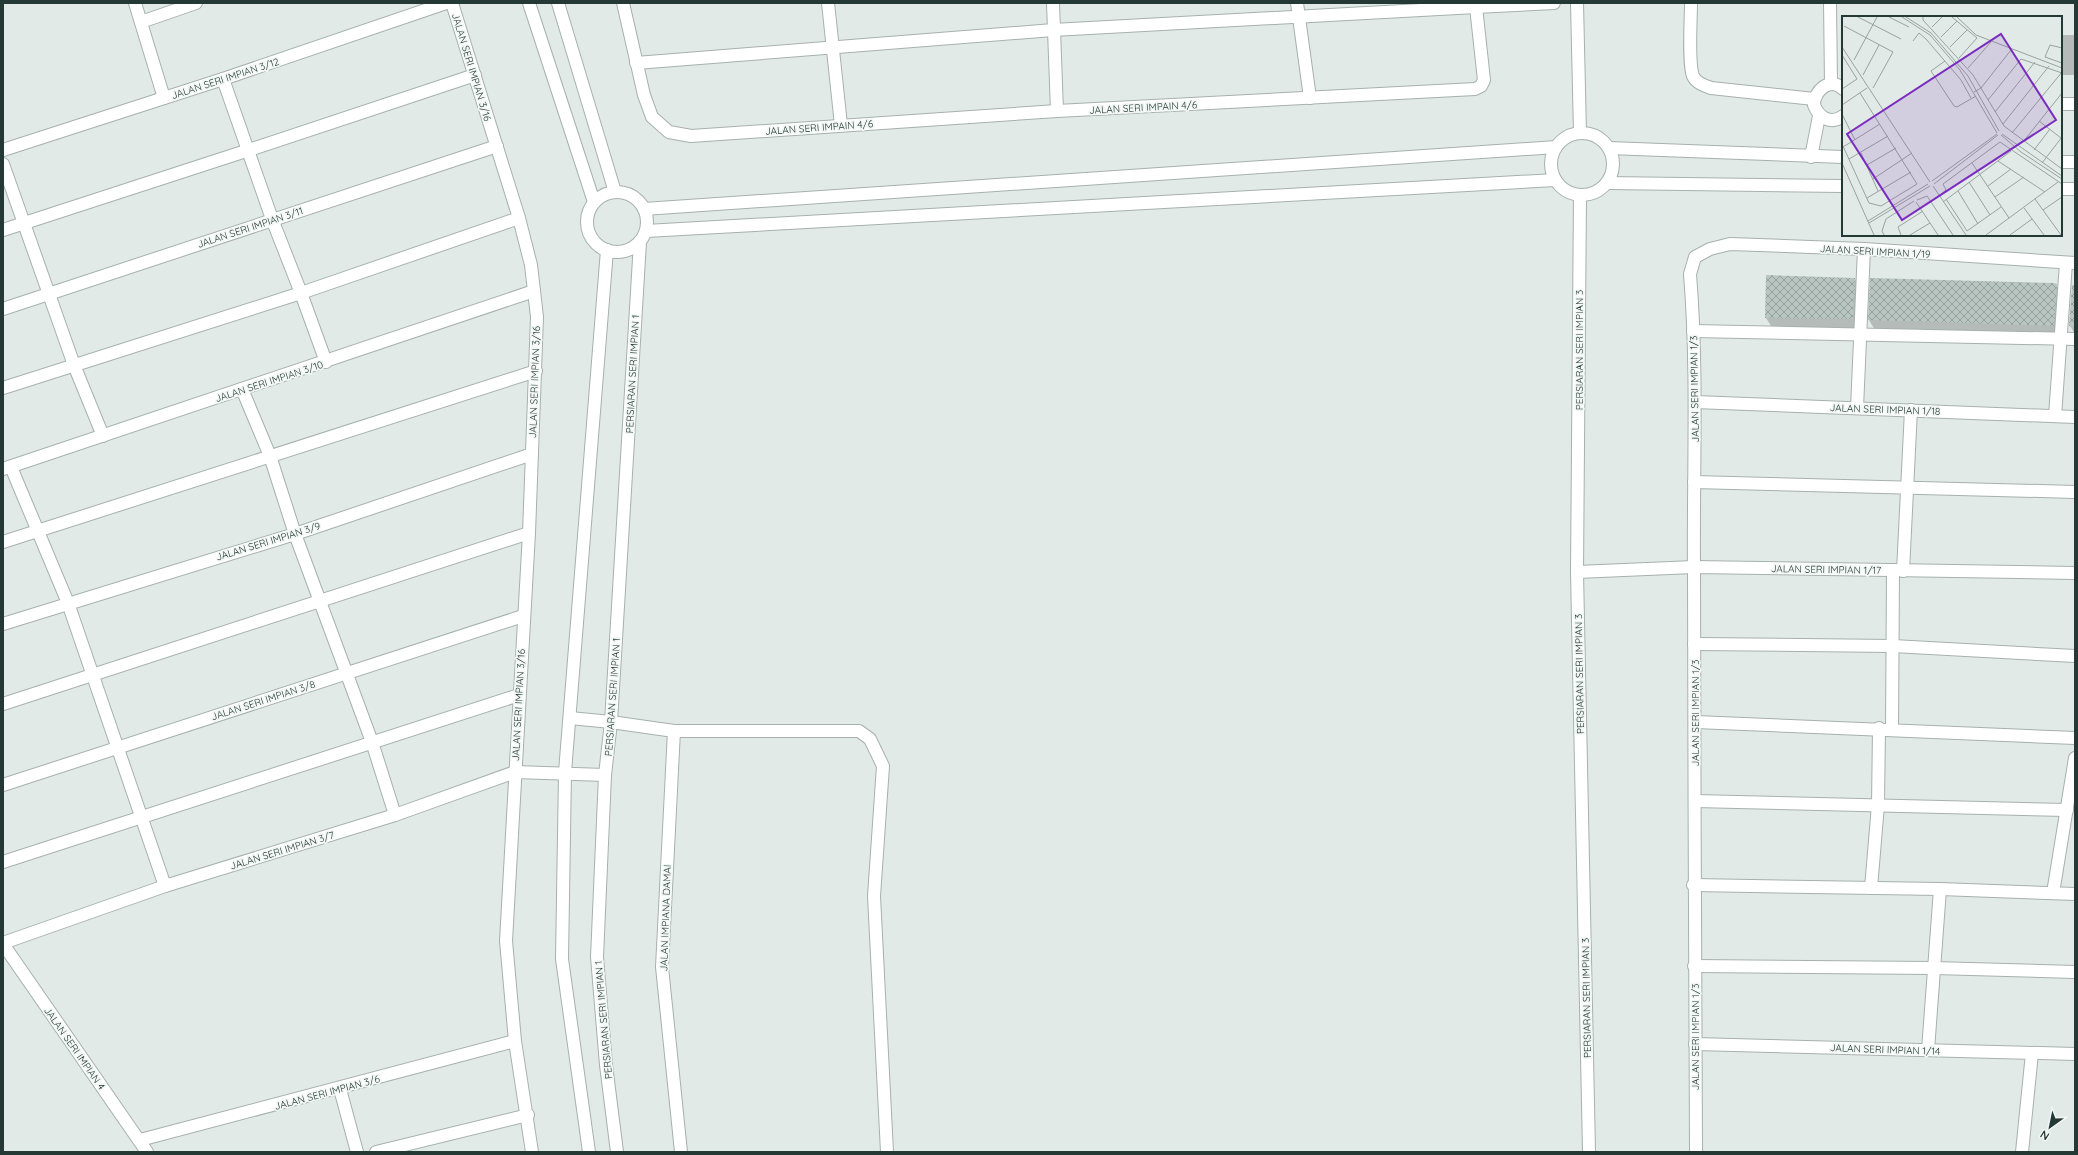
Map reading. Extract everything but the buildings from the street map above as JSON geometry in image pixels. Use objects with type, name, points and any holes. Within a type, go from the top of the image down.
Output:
[{"type":"street","points":[[135,3],[164,98]]},
{"type":"street","points":[[141,22],[196,3]]},
{"type":"street","name":"JALAN SERI IMPIAN 3/12","points":[[3,150],[223,79],[446,3]]},
{"type":"street","name":"JALAN SERI IMPIAN 3/16","points":[[452,3],[519,218],[531,265],[537,317],[529,533],[523,616],[506,941],[515,1041],[528,1116],[532,1152]]},
{"type":"street","points":[[530,3],[594,202]]},
{"type":"street","points":[[558,3],[615,192]]},
{"type":"street","points":[[623,3],[636,63],[1053,30],[1554,3]]},
{"type":"street","points":[[828,3],[841,125]]},
{"type":"street","points":[[1053,3],[1057,111]]},
{"type":"street","points":[[1297,3],[1310,98]]},
{"type":"street","points":[[1577,3],[1580,133]]},
{"type":"street","points":[[1691,3],[1692,64],[1694,76],[1701,84],[1712,88],[1814,99]]},
{"type":"street","points":[[1830,3],[1831,84]]},
{"type":"street","name":"JALAN SERI IMPAIN 4/6","points":[[636,63],[652,117],[669,132],[691,136],[1057,111],[1475,89],[1481,86],[1484,80],[1476,7]]},
{"type":"street","points":[[3,230],[475,75]]},
{"type":"street","points":[[223,79],[272,219],[326,362]]},
{"type":"street","points":[[1842,89],[1831,84],[1823,86],[1817,92],[1814,99],[1814,105],[1820,116],[1825,119],[1832,120],[1842,116]]},
{"type":"street","points":[[2062,104],[2075,104]]},
{"type":"street","points":[[1811,157],[1820,116]]},
{"type":"street","points":[[1580,133],[1596,137],[1609,148],[1613,160],[1612,172],[1607,183],[1600,190],[1590,194],[1580,195],[1566,191],[1555,180],[1551,169],[1551,158],[1556,147],[1571,135],[1580,133]]},
{"type":"street","name":"JALAN SERI IMPIAN 3/11","points":[[3,309],[497,146]]},
{"type":"street","points":[[644,209],[1556,147]]},
{"type":"street","points":[[1609,148],[1842,157]]},
{"type":"street","points":[[2062,162],[2075,162]]},
{"type":"street","points":[[3,164],[74,365],[103,436]]},
{"type":"street","points":[[643,237],[1555,180]]},
{"type":"street","points":[[1607,183],[1842,186]]},
{"type":"street","points":[[2062,189],[2075,189]]},
{"type":"street","points":[[615,192],[626,193],[637,199],[644,209],[647,220],[643,237],[630,249],[619,252],[607,250],[597,244],[590,235],[587,224],[588,212],[594,202],[604,195],[615,192]]},
{"type":"street","name":"PERSIARAN SERI IMPIAN 3","points":[[1580,195],[1577,572],[1589,1152]]},
{"type":"street","points":[[3,388],[301,293],[519,218]]},
{"type":"street","name":"PERSIARAN SERI IMPIAN 1","points":[[617,1152],[606,1065],[597,957],[605,774],[611,722],[643,237]]},
{"type":"street","name":"JALAN SERI IMPIAN 1/19","points":[[1690,274],[1695,257],[1710,249],[1730,244],[1864,249],[2070,263]]},
{"type":"street","points":[[1857,408],[1864,249]]},
{"type":"street","points":[[589,1152],[562,959],[565,772],[607,250]]},
{"type":"street","points":[[2055,416],[2060,338],[2070,263]]},
{"type":"street","name":"JALAN SERI IMPIAN 1/3","points":[[1690,274],[1695,402],[1694,644],[1696,722],[1693,885],[1696,1152]]},
{"type":"street","name":"JALAN SERI IMPIAN 3/10","points":[[7,468],[534,291]]},
{"type":"street","points":[[1692,331],[2075,339]]},
{"type":"street","points":[[3,542],[536,371]]},
{"type":"street","points":[[242,389],[270,456],[295,534],[372,742],[395,814]]},
{"type":"street","name":"JALAN SERI IMPIAN 1/18","points":[[1695,402],[2075,417]]},
{"type":"street","points":[[1892,730],[1893,646],[1898,570],[1908,486],[1912,410]]},
{"type":"street","name":"JALAN SERI IMPIAN 3/9","points":[[3,624],[295,534],[532,454]]},
{"type":"street","points":[[7,468],[38,531],[68,603],[94,674],[140,817],[165,886]]},
{"type":"street","points":[[1694,482],[1908,486],[2075,492]]},
{"type":"street","points":[[3,704],[529,533]]},
{"type":"street","name":"JALAN SERI IMPIAN 1/17","points":[[1577,572],[1694,567],[2075,573]]},
{"type":"street","name":"JALAN SERI IMPIAN 3/8","points":[[3,785],[346,672],[523,616]]},
{"type":"street","points":[[1694,644],[1893,646],[2075,656]]},
{"type":"street","points":[[3,862],[519,695]]},
{"type":"street","points":[[570,718],[674,731],[858,732],[870,739],[883,766],[874,896],[887,1152]]},
{"type":"street","points":[[1696,722],[1879,728],[1892,730],[2075,738]]},
{"type":"street","points":[[1871,888],[1878,805],[1879,728]]},
{"type":"street","name":"JALAN IMPIANA DAMAI","points":[[674,731],[662,967],[681,1152]]},
{"type":"street","points":[[2053,893],[2075,758]]},
{"type":"street","name":"JALAN SERI IMPIAN 3/7","points":[[3,944],[165,886],[395,814],[515,772],[605,774]]},
{"type":"street","points":[[1695,801],[2067,810]]},
{"type":"street","points":[[1693,885],[1940,889],[2075,894]]},
{"type":"street","points":[[1928,1050],[1940,889]]},
{"type":"street","name":"JALAN SERI IMPIAN 4","points":[[3,944],[147,1152]]},
{"type":"street","points":[[1694,966],[1934,968],[2075,972]]},
{"type":"street","name":"JALAN SERI IMPIAN 3/6","points":[[140,1140],[515,1041]]},
{"type":"street","name":"JALAN SERI IMPIAN 1/14","points":[[1695,1044],[2075,1054]]},
{"type":"street","points":[[2022,1152],[2032,1053]]},
{"type":"street","points":[[340,1088],[357,1152]]},
{"type":"street","points":[[376,1152],[528,1116]]}]
